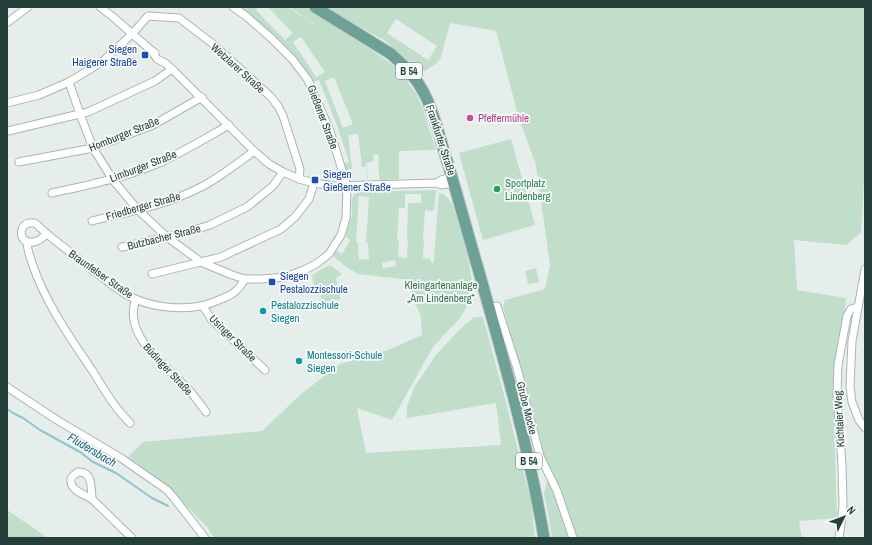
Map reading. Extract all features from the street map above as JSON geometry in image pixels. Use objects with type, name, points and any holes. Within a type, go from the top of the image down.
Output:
[{"type":"main road","name":"Frankfurter Straße","points":[[315,7],[391,54],[415,78],[424,91],[434,116],[494,324],[530,463],[544,538]]},
{"type":"street","points":[[8,22],[28,7]]},
{"type":"street","points":[[100,7],[113,16],[152,51],[157,59],[172,68],[269,164],[283,172],[299,179],[334,186],[437,183],[440,180],[453,180]]},
{"type":"street","name":"Gießener Straße","points":[[233,7],[246,16],[277,43],[293,60],[308,80],[330,131],[348,186]]},
{"type":"street","name":"Wetzlarer Straße","points":[[132,34],[148,16],[179,18],[213,44],[271,97],[278,106],[283,116],[300,170],[299,179]]},
{"type":"street","points":[[7,103],[39,95],[69,82],[103,60],[132,34]]},
{"type":"street","points":[[8,131],[88,112],[155,81],[172,68]]},
{"type":"street","points":[[69,82],[93,148],[113,180],[138,210],[167,237],[201,262],[232,275],[244,278],[262,279],[285,277],[316,264],[329,254],[341,236],[346,218],[348,186]]},
{"type":"street","name":"Homburger Straße","points":[[19,162],[93,148],[153,125],[202,97]]},
{"type":"street","name":"Limburger Straße","points":[[52,193],[113,180],[159,163],[229,125]]},
{"type":"street","name":"Friedberger Straße","points":[[92,221],[138,210],[170,200],[201,187],[230,170],[254,150]]},
{"type":"street","name":"Butzbacher Straße","points":[[122,247],[181,234],[210,225],[247,206],[273,186],[283,172]]},
{"type":"street","points":[[152,274],[221,257],[281,229],[295,217],[309,199],[314,183]]},
{"type":"street","name":"Braunfelser Straße","points":[[130,423],[101,385],[71,339],[47,298],[35,272],[27,247],[27,242],[24,240],[21,233],[22,227],[28,223],[35,223],[81,261],[126,294],[136,299],[160,306],[192,308],[203,306],[232,295],[240,286],[244,278]]},
{"type":"street","points":[[27,242],[34,242],[47,234]]},
{"type":"street","name":"Kichtaler Weg","points":[[865,269],[852,341],[850,386],[852,402],[859,420],[865,428]]},
{"type":"street","name":"Büdinger Straße","points":[[136,299],[133,314],[136,328],[142,340],[149,350],[188,389],[206,412]]},
{"type":"street","name":"Usinger Straße","points":[[203,306],[211,319],[265,370]]},
{"type":"street","name":"Grube Mocke","points":[[489,308],[497,306],[517,368],[540,456],[557,491],[573,538]]},
{"type":"street","name":"Kichtaler Weg","points":[[839,538],[843,504],[837,395],[838,365],[847,316],[851,309],[858,306]]},
{"type":"street","points":[[7,387],[57,420],[121,458],[167,490],[201,536]]},
{"type":"street","points":[[92,499],[132,538]]},
{"type":"green space","points":[[240,7],[245,7],[247,9],[249,7],[259,7],[256,10],[285,40],[293,33],[268,7],[287,7],[323,29],[289,7],[306,7],[397,68],[407,79],[417,95],[436,150],[399,151],[399,179],[380,180],[378,154],[373,155],[374,160],[366,163],[368,179],[366,166],[362,167],[358,134],[348,135],[352,169],[346,170],[344,164],[349,162],[338,128],[319,80],[314,82],[290,51],[271,32]],"holes":[[[301,37],[325,72],[316,77],[293,42]],[[334,77],[353,124],[343,128],[325,81]]]},
{"type":"green space","points":[[324,7],[865,7],[865,164],[861,232],[847,245],[794,240],[797,290],[846,298],[834,419],[837,518],[799,521],[802,538],[552,538],[544,494],[547,481],[554,477],[545,461],[542,451],[539,433],[503,307],[505,300],[545,289],[550,265],[536,165],[519,119],[496,31],[450,23],[441,57],[437,63],[425,71],[418,69],[384,40]],"holes":[[[396,19],[437,46],[428,60],[387,33]]]},
{"type":"green space","name":"Sportplatz Lindenberg","points":[[511,139],[535,225],[483,240],[459,153]]},
{"type":"green space","name":"Kleingartenanlage „Am Lindenberg“","points":[[436,190],[434,211],[425,210],[423,239],[423,258],[430,259],[432,263],[434,263],[439,193],[445,195],[453,205],[466,248],[472,280],[472,292],[467,306],[460,318],[433,347],[392,420],[357,408],[366,453],[501,445],[496,403],[407,418],[407,406],[415,386],[436,355],[461,328],[474,317],[483,317],[531,502],[535,538],[214,538],[207,527],[167,486],[128,457],[143,442],[262,431],[300,395],[340,364],[388,350],[422,335],[421,316],[412,296],[410,280],[358,274],[334,257],[336,251],[342,254],[350,240],[346,237],[352,215],[352,199],[355,194],[359,192]],"holes":[[[405,194],[421,194],[421,203],[408,203],[407,258],[398,257],[399,241],[397,240],[399,208],[405,208]],[[359,196],[369,197],[366,243],[368,243],[369,259],[359,260],[358,243],[356,242]],[[395,260],[396,266],[383,268],[382,263]]]},
{"type":"green space","points":[[330,265],[342,274],[336,278],[340,299],[322,303],[319,285],[314,285],[312,275]]},
{"type":"green space","points":[[536,268],[539,282],[528,284],[525,271]]},
{"type":"green space","points":[[7,510],[48,538],[7,538]]},
{"type":"waterway","name":"Fludersbach","points":[[7,409],[40,430],[80,452],[93,462],[116,473],[152,498],[168,506]]},
{"type":"place","name":"Siegen Haigerer Straße","points":[[145,55]]},
{"type":"place","name":"Pfeffermühle","points":[[470,118]]},
{"type":"place","name":"Siegen Gießener Straße","points":[[315,180]]},
{"type":"place","name":"Sportplatz Lindenberg","points":[[497,189]]},
{"type":"place","name":"Siegen Pestalozzischule","points":[[272,282]]},
{"type":"place","name":"Pestalozzischule Siegen","points":[[263,311]]},
{"type":"place","name":"Montessori-Schule Siegen","points":[[299,361]]}]
